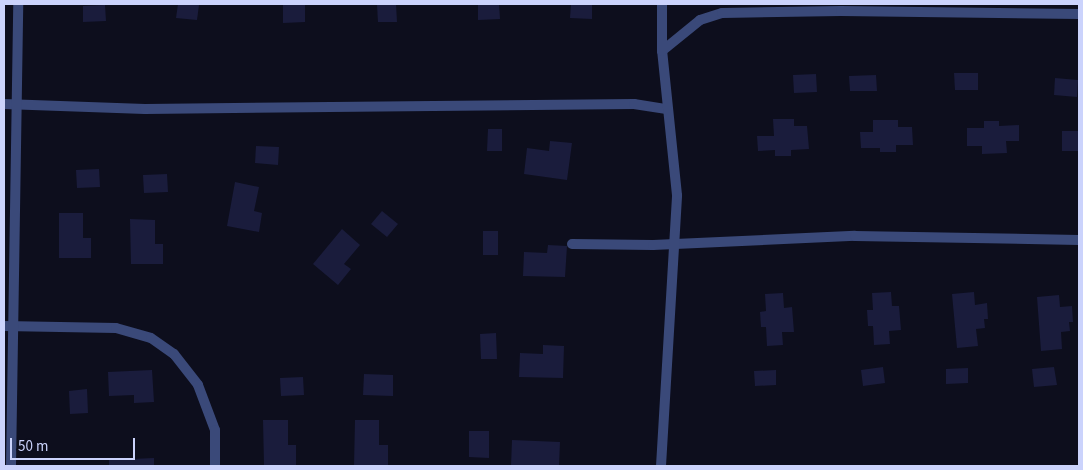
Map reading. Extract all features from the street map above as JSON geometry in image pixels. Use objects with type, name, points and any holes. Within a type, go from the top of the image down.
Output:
[{"type":"street","points":[[11,466],[8,325],[18,4]]},
{"type":"street","points":[[661,466],[677,195],[662,51],[662,4]]},
{"type":"street","points":[[662,51],[700,20],[722,13],[841,11],[1079,14]]},
{"type":"street","points":[[4,104],[155,109],[634,104],[667,109]]},
{"type":"street","points":[[572,244],[674,243],[855,236],[1079,240]]},
{"type":"street","points":[[8,325],[116,328],[151,338],[174,354],[198,384],[215,430],[215,466]]},
{"type":"building","points":[[178,4],[199,5],[197,20],[176,18]]},
{"type":"building","points":[[305,4],[305,22],[283,23],[283,5]]},
{"type":"building","points":[[396,4],[397,22],[378,22],[377,5]]},
{"type":"building","points":[[478,4],[499,4],[500,19],[478,20]]},
{"type":"building","points":[[571,4],[592,4],[592,19],[570,18]]},
{"type":"building","points":[[105,5],[106,21],[83,22],[83,6]]},
{"type":"building","points":[[954,73],[978,73],[978,90],[955,90]]},
{"type":"building","points":[[816,74],[817,92],[794,93],[793,75]]},
{"type":"building","points":[[876,75],[877,91],[850,91],[849,76]]},
{"type":"building","points":[[1055,78],[1078,80],[1077,97],[1054,95]]},
{"type":"building","points":[[773,119],[794,119],[794,126],[807,126],[809,149],[791,150],[791,156],[775,156],[775,150],[758,151],[757,136],[774,136]]},
{"type":"building","points":[[873,120],[898,120],[898,127],[912,127],[913,145],[896,145],[896,152],[880,152],[880,148],[861,148],[860,132],[873,132]]},
{"type":"building","points":[[984,121],[999,121],[999,126],[1019,125],[1019,141],[1006,141],[1007,153],[982,154],[982,146],[967,146],[967,128],[984,128]]},
{"type":"building","points":[[488,129],[502,129],[502,151],[487,151]]},
{"type":"building","points":[[1062,131],[1079,131],[1079,151],[1062,151]]},
{"type":"building","points":[[550,141],[572,143],[567,180],[524,174],[527,148],[549,151]]},
{"type":"building","points":[[256,146],[279,147],[278,165],[255,163]]},
{"type":"building","points":[[99,169],[100,187],[77,188],[76,170]]},
{"type":"building","points":[[167,174],[168,192],[144,193],[143,175]]},
{"type":"building","points":[[235,182],[259,187],[254,211],[262,213],[259,232],[227,226]]},
{"type":"building","points":[[382,211],[398,224],[387,237],[371,224]]},
{"type":"building","points":[[59,213],[83,213],[83,238],[91,238],[91,258],[59,258]]},
{"type":"building","points":[[130,219],[155,220],[155,244],[163,244],[163,264],[131,264]]},
{"type":"building","points":[[342,229],[360,245],[344,264],[351,269],[338,285],[313,264]]},
{"type":"building","points":[[483,231],[498,231],[498,255],[483,255]]},
{"type":"building","points":[[548,245],[567,246],[565,277],[523,276],[524,252],[547,253]]},
{"type":"building","points":[[891,292],[892,306],[899,306],[901,330],[889,331],[890,344],[874,345],[873,326],[868,326],[867,310],[873,310],[872,293]]},
{"type":"building","points":[[974,292],[975,305],[987,303],[988,319],[984,319],[985,328],[976,329],[978,346],[957,348],[952,294]]},
{"type":"building","points":[[783,293],[784,308],[792,307],[794,332],[782,332],[783,345],[767,346],[766,327],[761,327],[760,312],[766,311],[765,294]]},
{"type":"building","points":[[1059,295],[1060,307],[1072,306],[1073,322],[1069,322],[1070,331],[1061,332],[1062,349],[1041,351],[1037,297]]},
{"type":"building","points":[[496,333],[497,359],[481,359],[480,334]]},
{"type":"building","points":[[543,345],[564,346],[563,378],[519,377],[520,353],[543,354]]},
{"type":"building","points":[[883,367],[885,383],[863,386],[861,370]]},
{"type":"building","points":[[1054,367],[1057,385],[1034,387],[1032,369]]},
{"type":"building","points":[[968,368],[968,383],[946,384],[946,369]]},
{"type":"building","points":[[152,370],[154,402],[134,403],[134,395],[109,396],[108,372]]},
{"type":"building","points":[[776,370],[776,385],[755,386],[754,371]]},
{"type":"building","points":[[364,374],[393,375],[393,396],[363,395]]},
{"type":"building","points":[[303,377],[304,395],[281,396],[280,378]]},
{"type":"building","points":[[87,389],[88,413],[70,414],[69,391]]},
{"type":"building","points":[[263,420],[288,420],[288,445],[296,445],[296,465],[264,465]]},
{"type":"building","points":[[355,420],[379,420],[379,445],[388,445],[388,466],[354,466]]},
{"type":"building","points":[[469,431],[489,431],[489,458],[469,457]]},
{"type":"building","points":[[512,440],[560,442],[559,466],[511,466]]},
{"type":"building","points":[[154,458],[154,466],[109,466],[109,460]]}]
